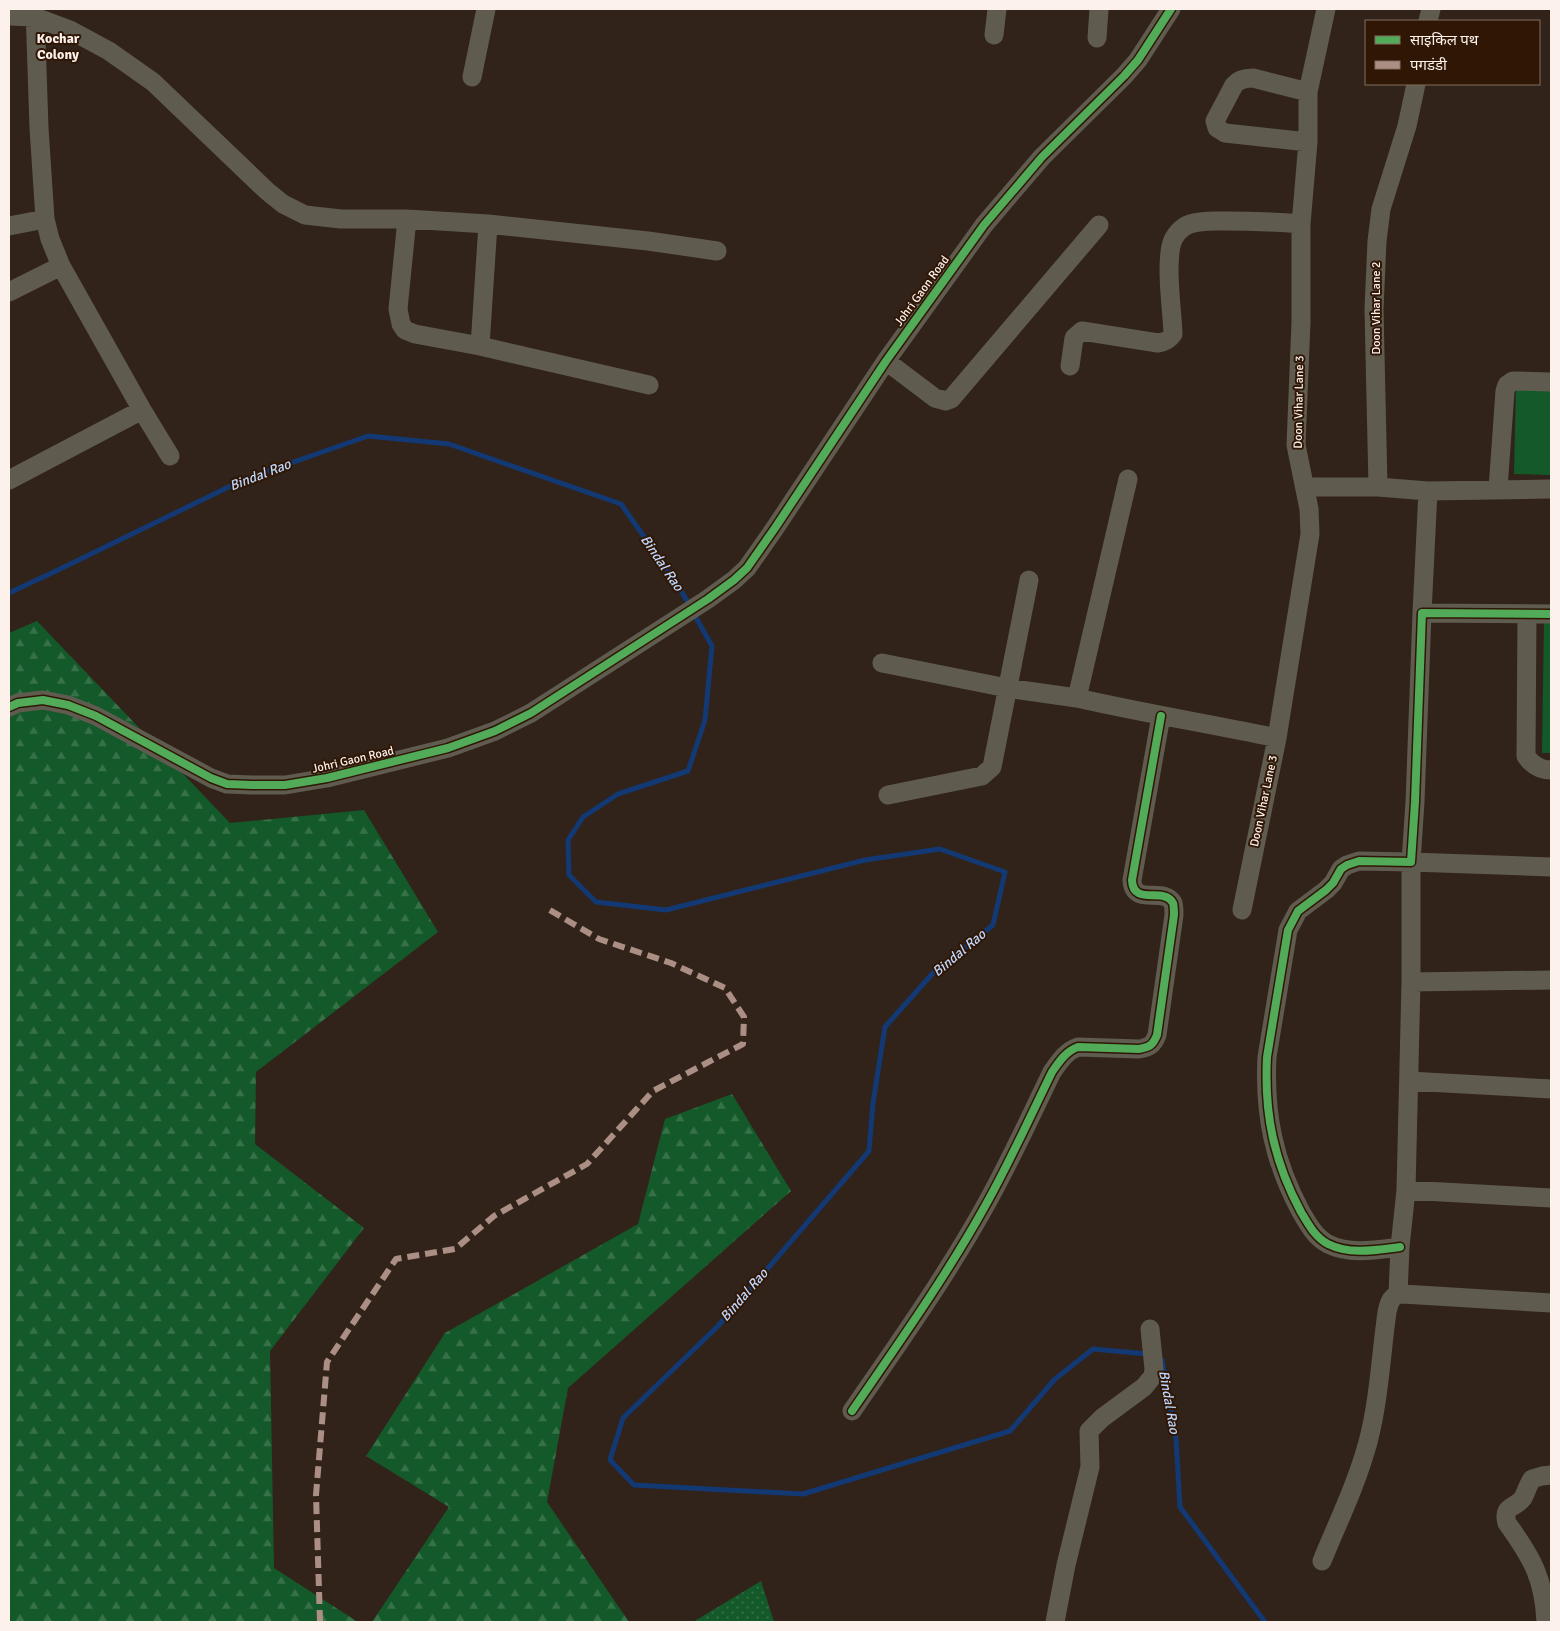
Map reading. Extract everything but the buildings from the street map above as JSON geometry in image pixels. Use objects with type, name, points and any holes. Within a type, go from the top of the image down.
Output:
[{"type":"street","points":[[472,76],[486,9]]},
{"type":"street","points":[[994,35],[997,9]]},
{"type":"street","points":[[1097,38],[1099,9]]},
{"type":"street","name":"Johri Gaon Road","points":[[9,707],[18,703],[43,700],[68,705],[96,716],[210,778],[228,784],[285,785],[327,778],[448,748],[495,731],[531,713],[708,599],[746,568],[886,362],[984,225],[1042,156],[1138,60],[1171,9]]},
{"type":"street","name":"Doon Vihar Lane 3","points":[[1242,910],[1277,738],[1310,534],[1309,509],[1296,445],[1301,322],[1301,224],[1308,142],[1308,92],[1326,9]]},
{"type":"street","points":[[35,13],[39,128],[45,219],[50,239],[61,266],[170,456]]},
{"type":"street","points":[[9,16],[35,13],[102,47],[141,73],[153,82],[267,191],[283,204],[305,215],[341,220],[407,219],[488,224],[648,241],[717,251]]},
{"type":"street","points":[[1308,92],[1253,78],[1244,78],[1234,85],[1215,121],[1215,125],[1225,133],[1308,142]]},
{"type":"street","name":"Doon Vihar Lane 2","points":[[1378,487],[1374,309],[1377,241],[1381,209],[1408,126],[1416,85]]},
{"type":"street","points":[[9,226],[45,219]]},
{"type":"street","points":[[407,219],[398,309],[401,324],[405,330],[415,334],[480,346],[649,385]]},
{"type":"street","points":[[1070,366],[1074,338],[1082,331],[1158,343],[1171,338],[1173,334],[1171,244],[1176,234],[1182,228],[1205,221],[1301,224]]},
{"type":"street","points":[[480,346],[488,224]]},
{"type":"street","points":[[886,362],[935,398],[946,401],[951,399],[1099,225]]},
{"type":"street","points":[[9,292],[61,266]]},
{"type":"street","points":[[1498,489],[1507,385],[1513,381],[1551,382]]},
{"type":"street","points":[[9,480],[142,410]]},
{"type":"street","points":[[1077,698],[1128,480]]},
{"type":"street","points":[[1305,487],[1378,487],[1428,491],[1551,489]]},
{"type":"street","points":[[1398,1294],[1400,1247],[1406,1190],[1411,982],[1411,862],[1428,491]]},
{"type":"street","points":[[888,795],[982,776],[992,767],[1029,580]]},
{"type":"street","points":[[1422,613],[1551,614]]},
{"type":"street","points":[[1527,614],[1526,756],[1530,763],[1538,768],[1551,770]]},
{"type":"street","points":[[882,662],[1007,688],[1077,698],[1277,738]]},
{"type":"street","points":[[852,1411],[954,1260],[985,1206],[1052,1072],[1060,1061],[1078,1047],[1139,1049],[1153,1045],[1157,1036],[1174,906],[1165,896],[1139,894],[1134,888],[1132,880],[1161,716]]},
{"type":"street","points":[[1400,1247],[1366,1252],[1344,1249],[1328,1244],[1318,1237],[1310,1227],[1294,1198],[1279,1164],[1271,1136],[1266,1078],[1267,1057],[1288,930],[1298,911],[1326,890],[1333,883],[1341,869],[1359,861],[1551,867]]},
{"type":"street","points":[[1411,982],[1551,980]]},
{"type":"street","points":[[1409,1081],[1551,1088]]},
{"type":"street","points":[[1406,1190],[1551,1198]]},
{"type":"street","points":[[1322,1561],[1363,1460],[1373,1420],[1386,1312],[1388,1303],[1392,1298],[1398,1294],[1551,1303]]},
{"type":"street","points":[[1055,1622],[1066,1565],[1090,1467],[1089,1430],[1144,1387],[1153,1376],[1150,1329]]},
{"type":"street","points":[[1546,1622],[1542,1586],[1533,1562],[1507,1523],[1505,1515],[1507,1510],[1522,1499],[1532,1479],[1551,1475]]},
{"type":"green space","points":[[1516,384],[1551,385],[1551,475],[1514,474]]},
{"type":"green space","points":[[1544,620],[1551,620],[1551,753],[1542,753]]},
{"type":"green space","points":[[37,621],[230,823],[364,810],[438,932],[256,1072],[255,1144],[364,1228],[270,1351],[274,1568],[358,1622],[9,1622],[9,633]]},
{"type":"green space","points":[[732,1094],[791,1191],[568,1388],[547,1502],[629,1622],[372,1622],[449,1507],[366,1456],[445,1333],[638,1224],[665,1119]]},
{"type":"green space","points":[[761,1581],[774,1622],[693,1622]]},
{"type":"waterway","name":"Bindal Rao","points":[[9,593],[245,479],[368,436],[449,444],[621,504],[676,582],[690,606]]},
{"type":"waterway","name":"Bindal Rao","points":[[694,614],[712,646],[705,720],[688,771],[618,794],[583,817],[568,840],[569,875],[596,902],[666,910],[865,860],[940,849],[1005,872],[993,925],[932,974],[885,1027],[873,1103],[869,1151],[718,1326],[623,1418],[610,1460],[634,1485],[803,1494],[1010,1431],[1055,1379],[1093,1349],[1148,1354]]},
{"type":"waterway","name":"Bindal Rao","points":[[1162,1360],[1176,1439],[1180,1507],[1265,1622]]},
{"type":"marked path","points":[[320,1622],[316,1495],[327,1362],[396,1259],[455,1249],[494,1216],[587,1164],[653,1091],[743,1044],[744,1017],[725,988],[671,963],[599,939],[548,909]]},
{"type":"cycle path","points":[[9,707],[18,703],[43,700],[68,705],[96,716],[211,778],[227,784],[252,785],[285,785],[327,778],[448,748],[495,731],[531,713],[708,599],[747,568],[886,361],[984,225],[1042,157],[1138,60],[1171,9]]},
{"type":"cycle path","points":[[1400,1247],[1354,1251],[1328,1244],[1319,1238],[1309,1226],[1284,1175],[1269,1118],[1266,1078],[1267,1057],[1288,930],[1298,911],[1326,890],[1333,883],[1341,869],[1347,865],[1359,861],[1411,862],[1422,613],[1551,614]]},
{"type":"cycle path","points":[[852,1411],[921,1311],[969,1234],[1002,1175],[1052,1072],[1060,1061],[1066,1054],[1078,1047],[1139,1049],[1151,1045],[1156,1038],[1174,906],[1169,898],[1138,893],[1134,888],[1132,880],[1161,716]]},
{"type":"district","name":"Kochar Colony","points":[[58,46]]}]
